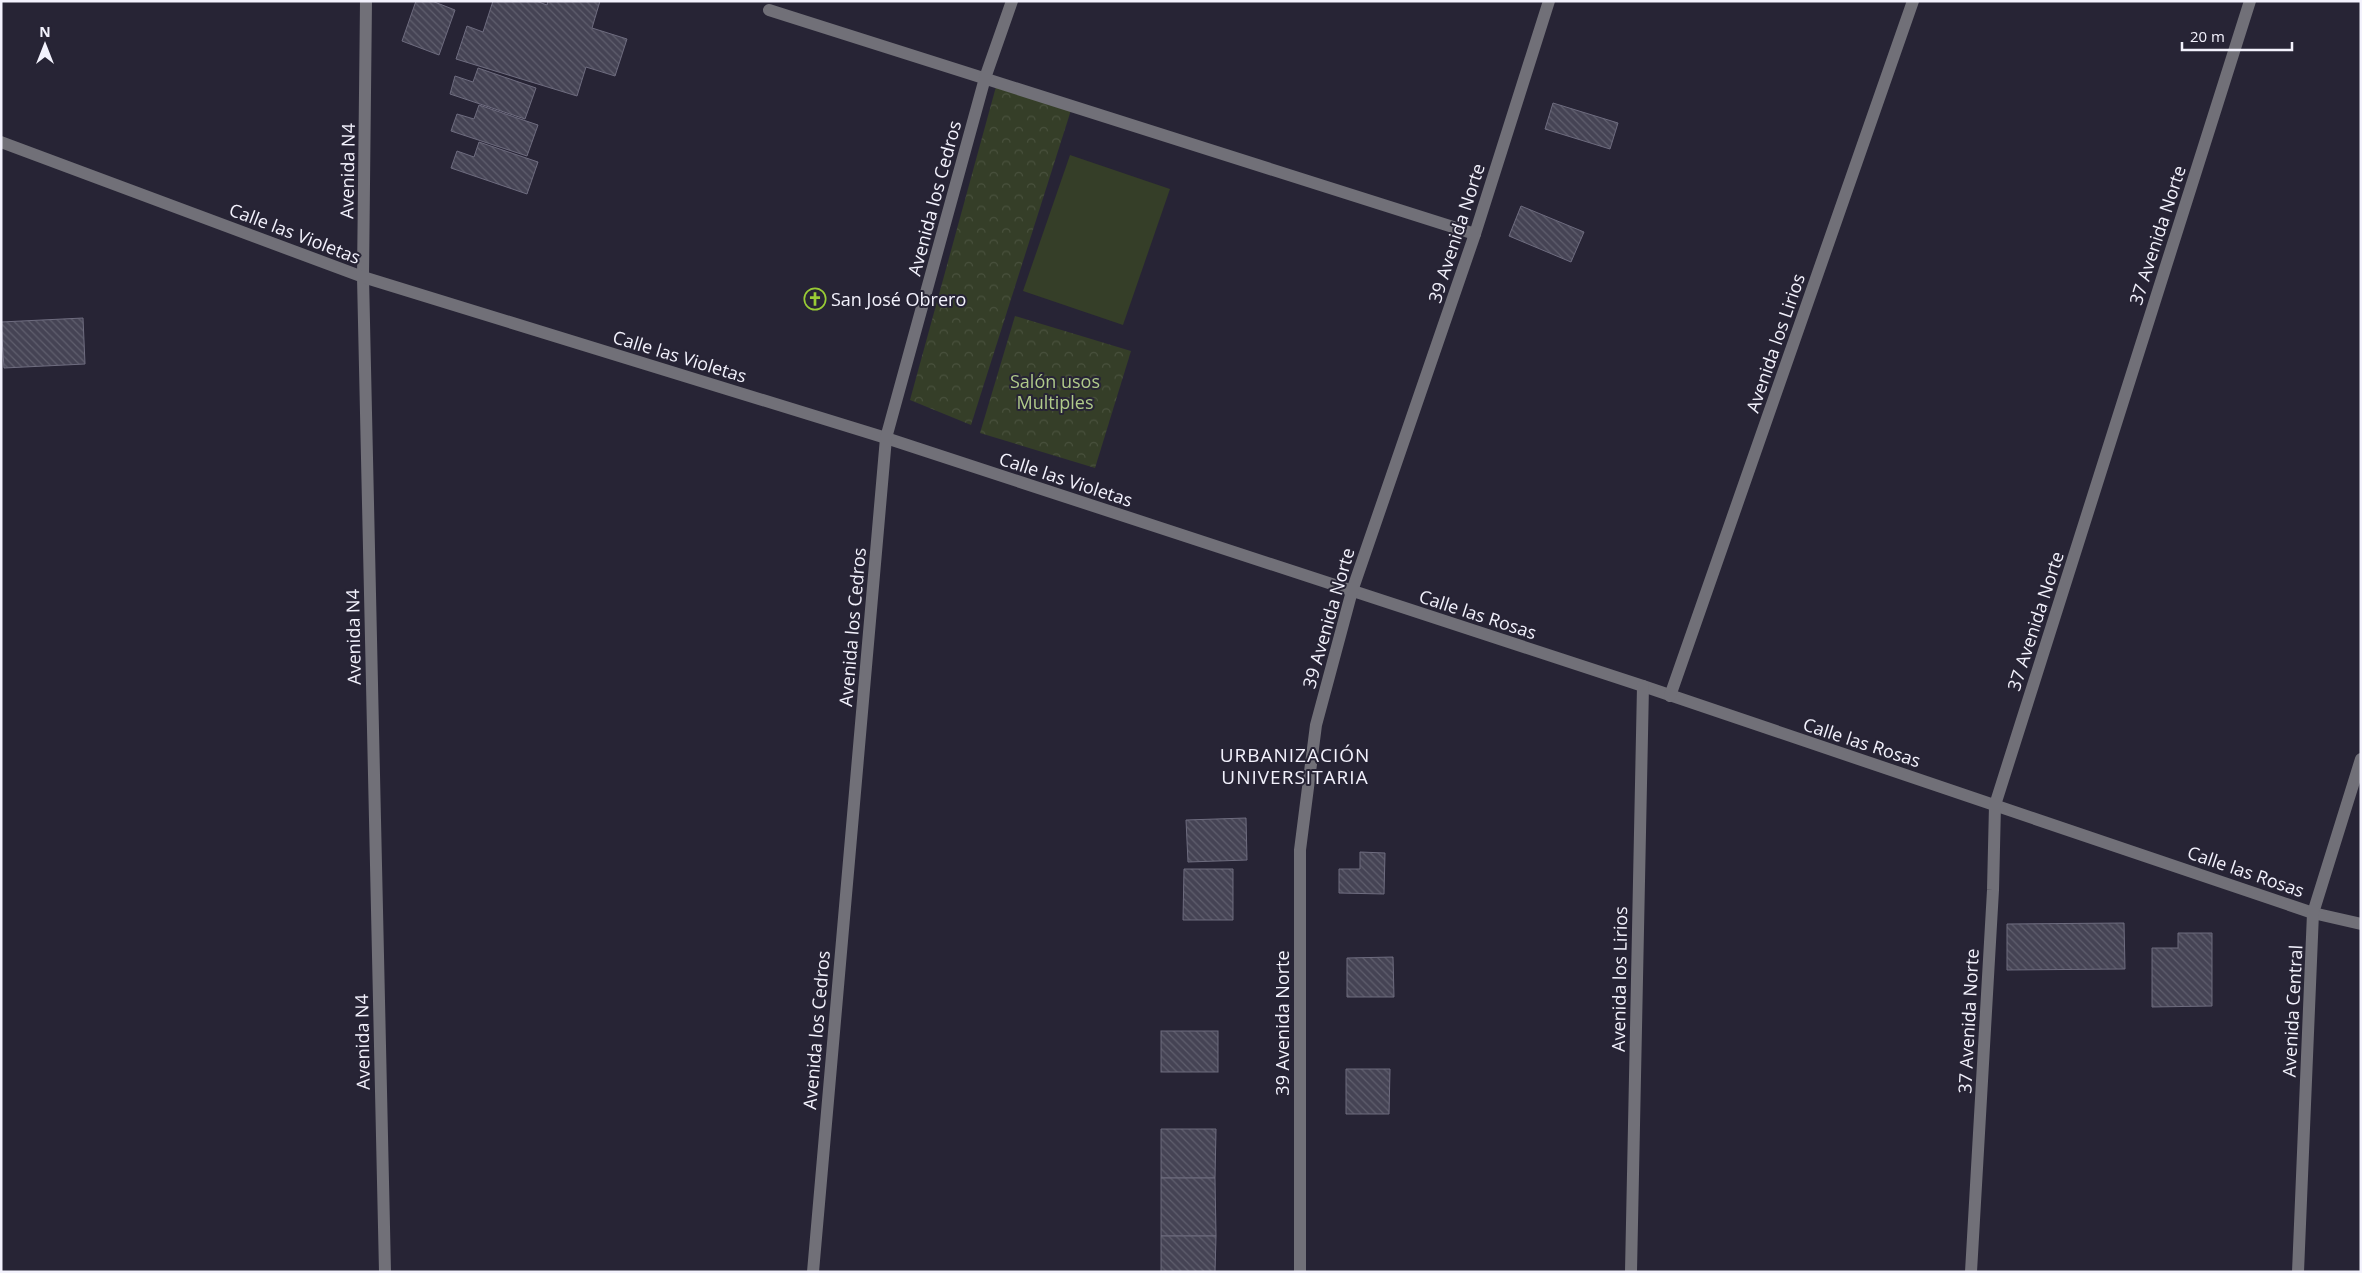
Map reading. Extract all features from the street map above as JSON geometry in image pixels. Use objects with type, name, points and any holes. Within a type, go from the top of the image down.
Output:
[{"type":"street","name":"Avenida N4","points":[[366,1],[363,277],[385,1272]]},
{"type":"street","name":"Avenida los Cedros","points":[[813,1272],[886,438],[985,78],[1012,1]]},
{"type":"street","name":"39 Avenida Norte","points":[[1300,1272],[1300,850],[1316,725],[1352,591],[1475,234],[1548,1]]},
{"type":"street","name":"Avenida los Lirios","points":[[1670,696],[1913,1]]},
{"type":"street","name":"37 Avenida Norte","points":[[1970,1272],[1993,890],[1995,805],[2250,1]]},
{"type":"street","points":[[769,10],[1475,234]]},
{"type":"street","name":"Calle las Violetas","points":[[1,142],[363,277],[886,438],[1352,591]]},
{"type":"street","name":"Calle las Rosas","points":[[1352,591],[1643,686],[2314,913],[2361,924]]},
{"type":"street","name":"Avenida los Lirios","points":[[1632,1272],[1643,686]]},
{"type":"street","name":"Avenida Central","points":[[2298,1272],[2314,913],[2361,759]]},
{"type":"green space","points":[[997,83],[1072,107],[971,425],[910,400]]},
{"type":"green space","points":[[1070,155],[1170,189],[1123,325],[1023,291]]},
{"type":"green space","name":"Salón usos Multiples","points":[[1015,316],[1131,351],[1095,468],[980,433]]},
{"type":"building","points":[[416,1],[432,1],[455,10],[439,55],[402,41]]},
{"type":"building","points":[[493,1],[536,1],[547,5],[548,1],[600,1],[592,28],[627,39],[615,76],[586,67],[577,96],[456,59],[467,26],[483,32]]},
{"type":"building","points":[[478,68],[536,88],[525,119],[450,94],[455,76],[473,82]]},
{"type":"building","points":[[1553,103],[1618,123],[1610,149],[1545,129]]},
{"type":"building","points":[[479,105],[538,125],[527,156],[451,131],[457,114],[474,119]]},
{"type":"building","points":[[479,142],[538,162],[527,194],[451,168],[457,151],[474,157]]},
{"type":"building","points":[[1521,206],[1584,232],[1571,262],[1509,236]]},
{"type":"building","points":[[83,318],[85,364],[4,368],[1,322]]},
{"type":"building","points":[[1246,818],[1247,860],[1188,862],[1186,820]]},
{"type":"building","points":[[1360,852],[1385,853],[1384,894],[1339,893],[1339,869],[1360,869]]},
{"type":"building","points":[[1184,869],[1233,869],[1233,920],[1183,920]]},
{"type":"building","points":[[2124,923],[2125,969],[2007,970],[2007,924]]},
{"type":"building","points":[[2178,933],[2212,933],[2212,1006],[2152,1007],[2152,948],[2178,948]]},
{"type":"building","points":[[1393,957],[1394,997],[1347,997],[1347,958]]},
{"type":"building","points":[[1161,1031],[1218,1031],[1218,1072],[1161,1072]]},
{"type":"building","points":[[1346,1069],[1390,1069],[1389,1114],[1346,1114]]},
{"type":"building","points":[[1161,1129],[1216,1129],[1215,1178],[1161,1178]]},
{"type":"building","points":[[1161,1178],[1215,1178],[1216,1236],[1161,1236]]},
{"type":"building","points":[[1161,1236],[1216,1236],[1215,1272],[1161,1272]]},
{"type":"place","name":"San José Obrero","points":[[815,299]]},
{"type":"district","name":"URBANIZACIÓN UNIVERSITARIA","points":[[1295,766]]}]
